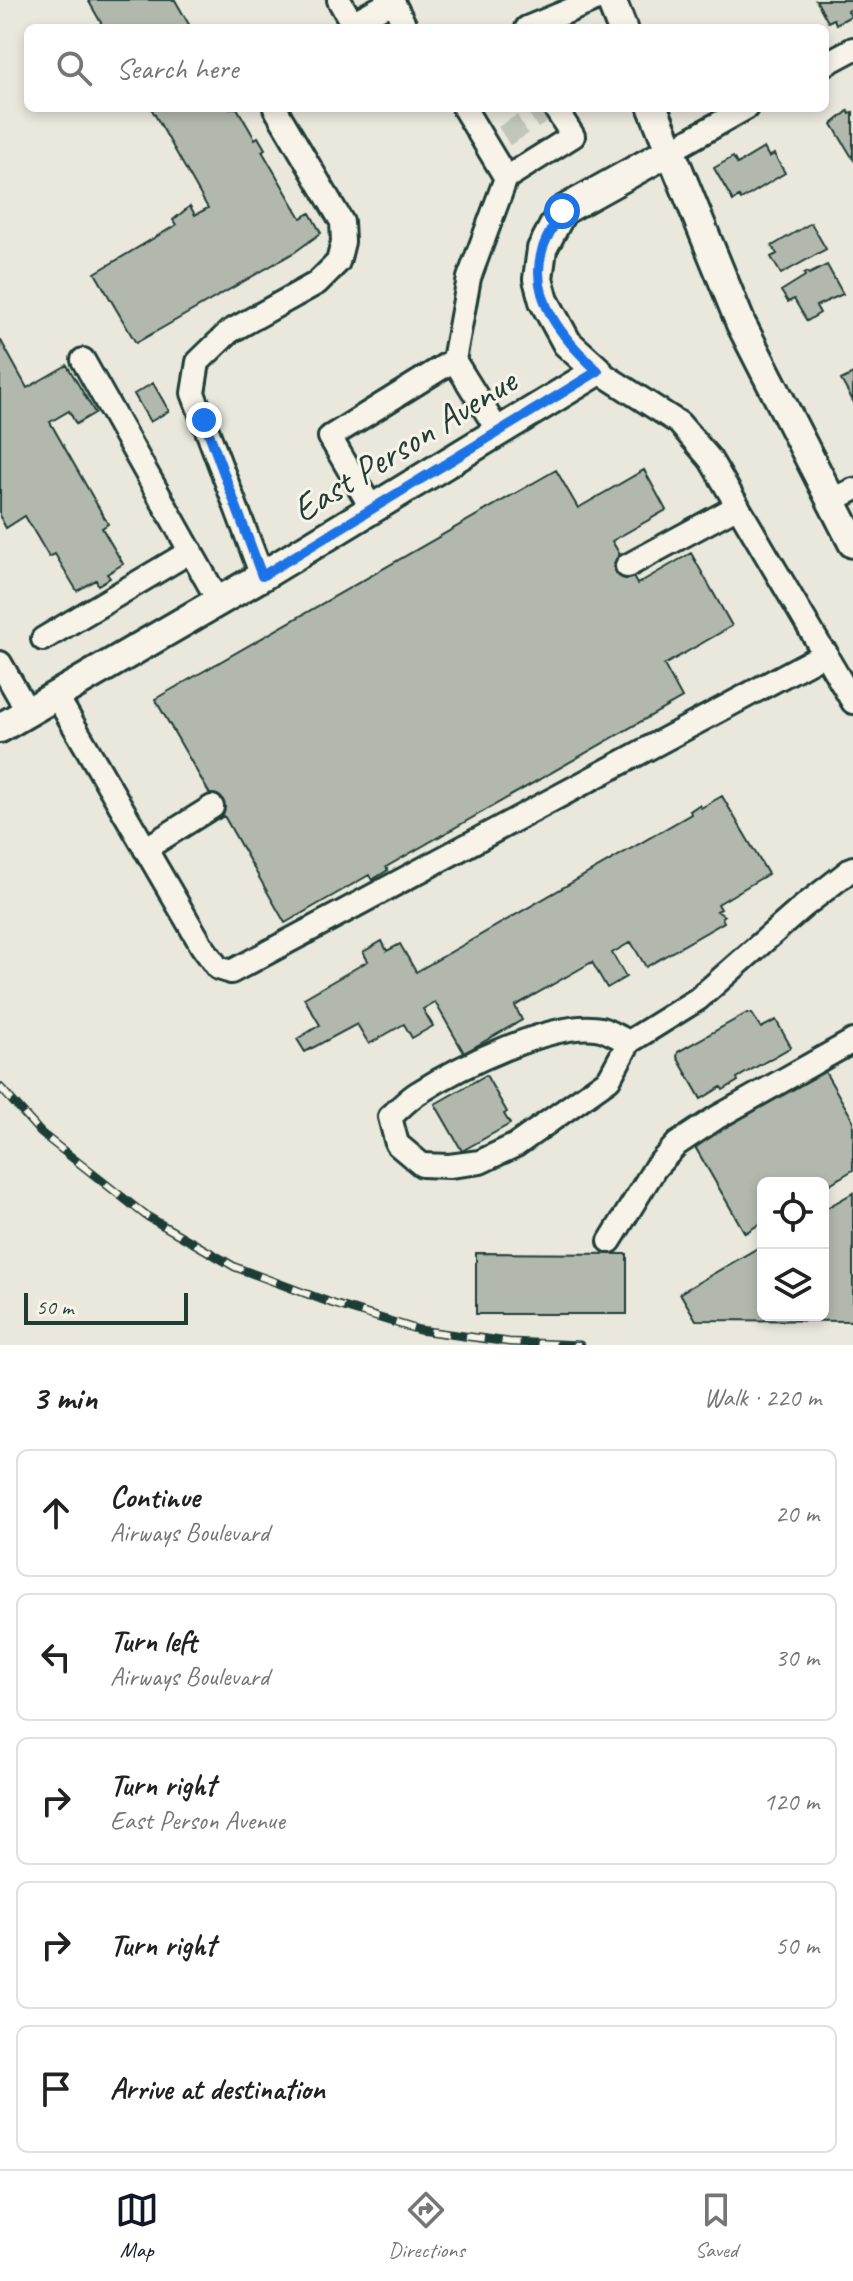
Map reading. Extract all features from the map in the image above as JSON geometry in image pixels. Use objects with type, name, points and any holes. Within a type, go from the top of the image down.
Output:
[{"type":"main road","points":[[611,0],[620,24]]},
{"type":"main road","points":[[655,112],[741,324],[842,496],[853,543]]},
{"type":"main road","points":[[598,371],[567,343],[544,301],[538,279],[542,249],[562,211],[670,151]]},
{"type":"main road","name":"East Person Avenue","points":[[0,728],[219,602],[598,371]]},
{"type":"street","points":[[339,0],[352,23],[393,0],[404,24]]},
{"type":"street","points":[[537,24],[595,0]]},
{"type":"street","points":[[829,62],[853,49]]},
{"type":"street","points":[[262,576],[193,393],[198,362],[229,332],[317,283],[338,262],[343,242],[342,222],[277,112]]},
{"type":"street","points":[[472,112],[495,141],[506,178],[469,278],[454,360],[498,431]]},
{"type":"street","points":[[506,178],[573,136],[553,112]]},
{"type":"street","points":[[670,151],[739,112]]},
{"type":"street","points":[[83,360],[219,602]]},
{"type":"street","points":[[372,509],[330,437],[454,360]]},
{"type":"street","points":[[598,371],[679,423],[710,459],[853,702]]},
{"type":"street","points":[[627,566],[738,506]]},
{"type":"street","points":[[43,639],[191,551]]},
{"type":"street","points":[[56,695],[202,946],[218,968],[231,972],[826,653]]},
{"type":"street","points":[[0,663],[28,712]]},
{"type":"street","points":[[145,849],[212,807]]},
{"type":"street","points":[[629,1042],[600,1029],[569,1029],[515,1045],[416,1094],[390,1117],[397,1144],[422,1165],[449,1166],[480,1162],[516,1145],[609,1079],[629,1042],[698,999],[804,906],[853,868]]},
{"type":"street","points":[[610,1241],[655,1168],[677,1144],[716,1118],[853,1041]]},
{"type":"building","points":[[88,0],[175,0],[189,24],[102,24]]},
{"type":"building","points":[[816,0],[852,0],[853,8],[848,11],[851,16],[836,24],[834,19],[828,22]]},
{"type":"building","points":[[848,111],[850,114],[853,112],[853,159],[832,124]]},
{"type":"building","points":[[153,112],[239,112],[255,139],[258,137],[265,149],[262,151],[301,218],[310,213],[321,233],[295,252],[136,343],[95,273],[176,225],[173,220],[190,206],[195,215],[208,208]]},
{"type":"building","points":[[764,148],[769,157],[774,154],[785,173],[741,200],[739,197],[733,201],[714,168],[733,157],[737,164]]},
{"type":"building","points":[[811,223],[826,249],[781,274],[771,257],[777,254],[772,246]]},
{"type":"building","points":[[827,265],[843,294],[816,306],[820,313],[807,321],[794,299],[788,302],[781,291],[807,272],[809,274]]},
{"type":"building","points":[[0,339],[27,388],[67,365],[95,413],[76,424],[69,411],[50,422],[108,524],[102,528],[123,564],[107,574],[110,578],[98,585],[96,580],[77,591],[55,554],[49,557],[25,516],[6,528],[0,517]]},
{"type":"building","points":[[853,374],[853,401],[841,380]]},
{"type":"building","points":[[153,383],[169,411],[150,422],[134,394]]},
{"type":"building","points":[[556,470],[578,508],[644,470],[666,510],[612,541],[637,584],[691,553],[732,626],[664,665],[682,698],[386,867],[388,870],[372,880],[369,875],[285,923],[224,816],[219,819],[207,798],[211,796],[155,699]]},
{"type":"building","points":[[722,796],[768,874],[718,904],[721,909],[717,911],[724,916],[724,922],[646,967],[631,942],[612,953],[626,977],[607,988],[592,962],[515,1006],[522,1020],[464,1053],[435,1002],[423,1009],[433,1026],[412,1038],[404,1024],[369,1044],[357,1024],[305,1052],[297,1039],[320,1025],[304,998],[368,961],[363,952],[382,941],[387,951],[400,944],[416,972],[691,814],[690,811],[699,805],[701,808]]},
{"type":"building","points":[[747,1013],[752,1014],[761,1028],[776,1020],[791,1047],[737,1078],[738,1081],[723,1090],[721,1087],[701,1099],[677,1057],[678,1052]]},
{"type":"building","points":[[824,1070],[853,1120],[853,1170],[829,1184],[829,1177],[757,1177],[757,1226],[745,1233],[694,1145]]},
{"type":"building","points":[[486,1075],[507,1112],[504,1114],[510,1124],[462,1151],[435,1104]]},
{"type":"building","points":[[853,1193],[853,1321],[829,1321],[829,1207]]},
{"type":"building","points":[[757,1248],[757,1320],[696,1320],[680,1293]]},
{"type":"building","points":[[476,1253],[627,1254],[627,1314],[476,1314]]},
{"type":"tunnel","points":[[504,136],[543,112]]},
{"type":"railway","points":[[0,1087],[41,1133],[145,1215],[235,1267],[334,1304],[419,1330],[509,1342],[580,1345]]},
{"type":"route","points":[[204,420],[262,576],[598,371],[567,343],[544,301],[538,279],[542,249],[562,211]]}]
